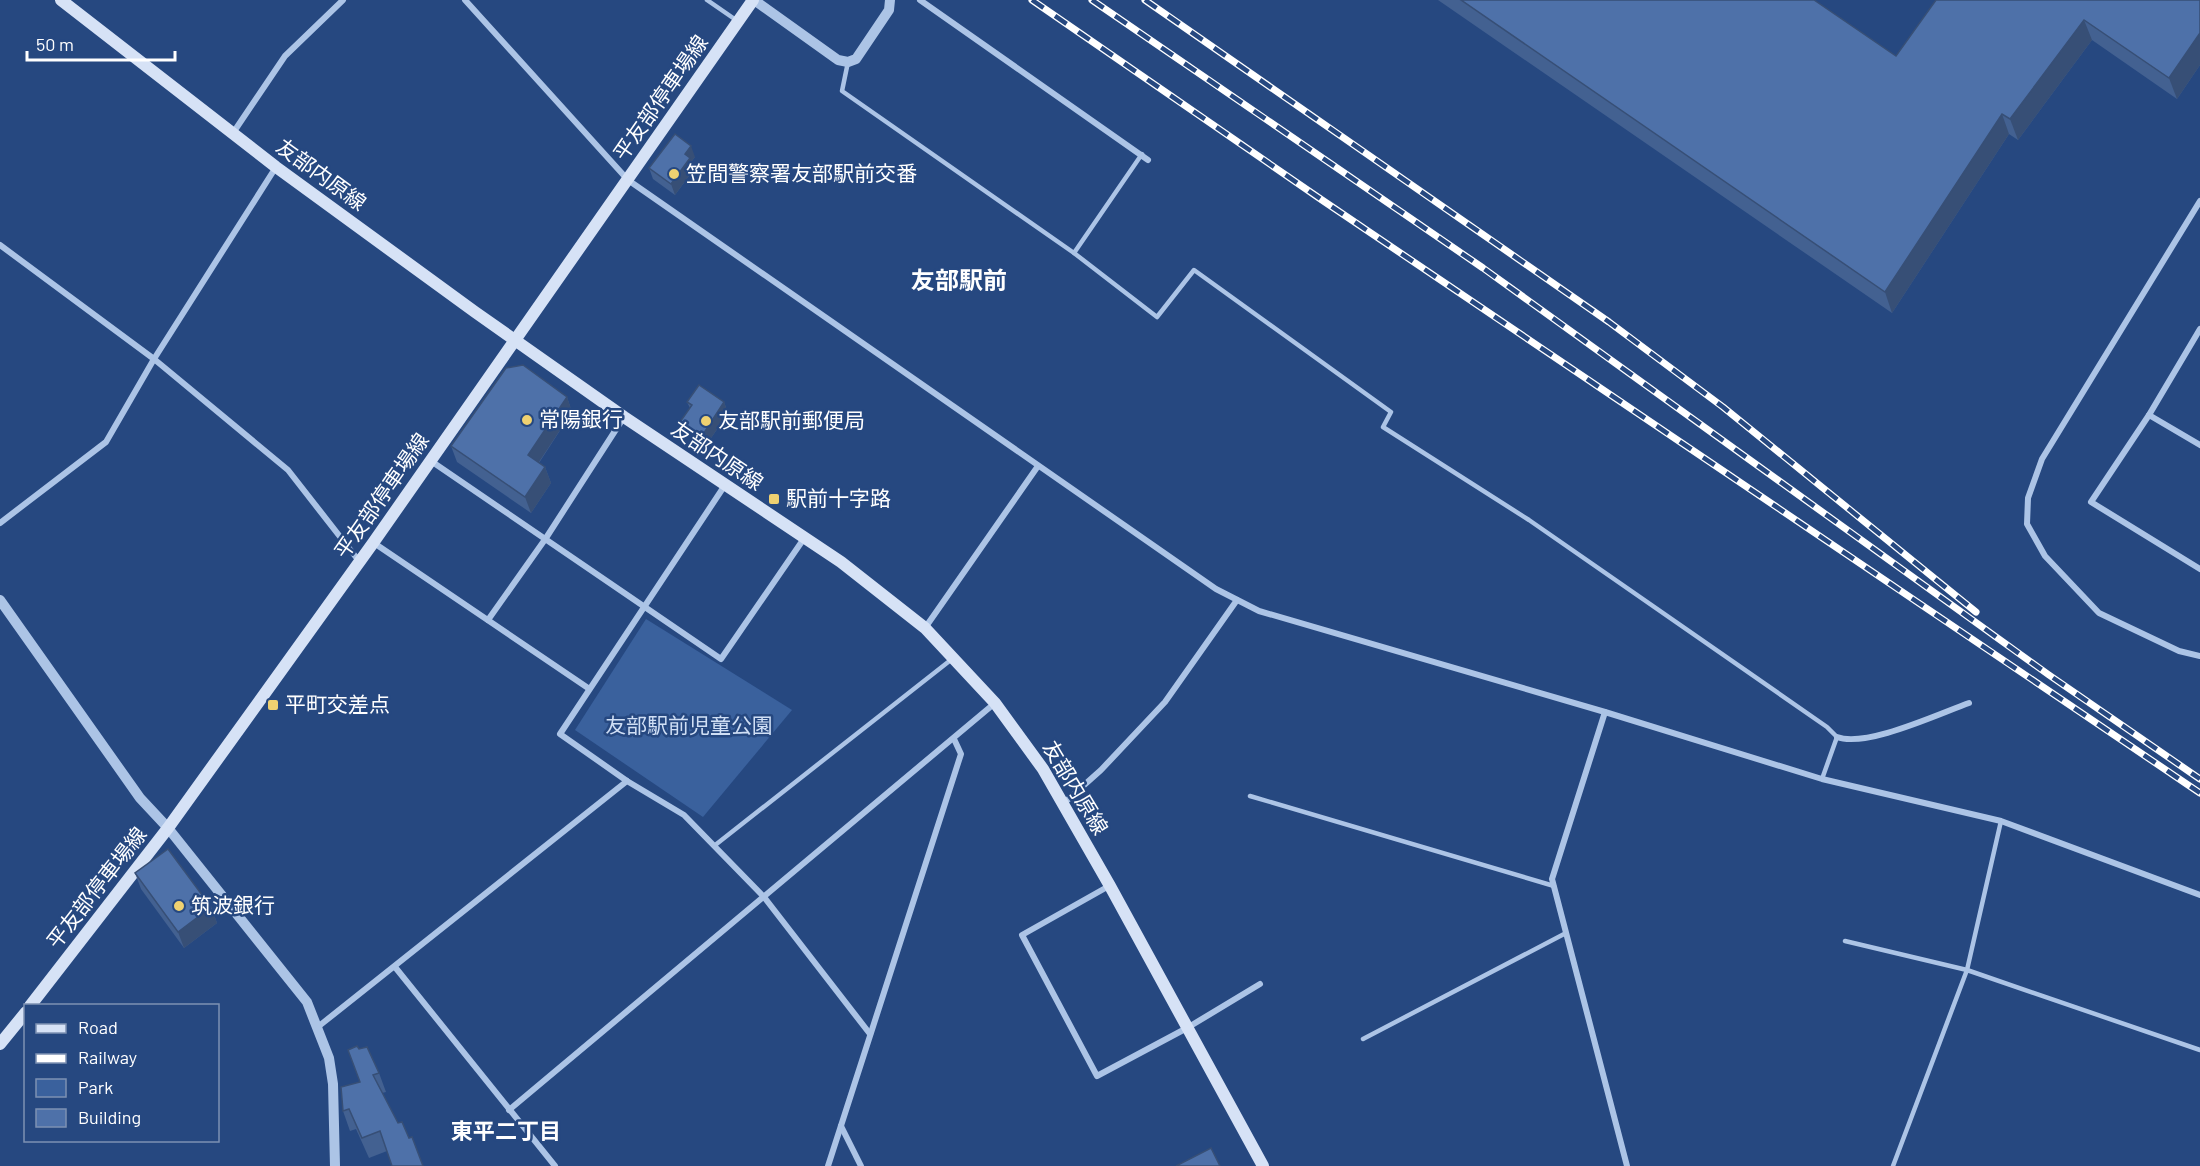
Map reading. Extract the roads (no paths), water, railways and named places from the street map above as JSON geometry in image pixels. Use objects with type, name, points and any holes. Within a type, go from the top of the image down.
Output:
[{"type":"main road","name":"友部内原線","points":[[61,0],[232,134],[515,341],[624,417],[805,537],[869,583],[925,628],[995,703],[1064,803],[1263,1166]]},
{"type":"main road","name":"平友部停車場線","points":[[31,1004],[168,828],[373,543],[754,0]]},
{"type":"main road","points":[[0,1044],[24,1014]]},
{"type":"street","points":[[232,134],[285,56],[343,0]]},
{"type":"street","points":[[465,0],[628,180],[1216,589],[1237,600],[1259,610],[1822,779],[2001,820],[2200,895]]},
{"type":"street","points":[[754,0],[838,60],[848,62],[856,58],[889,10],[890,0]]},
{"type":"street","points":[[920,0],[1148,160]]},
{"type":"street","points":[[0,523],[106,442],[154,359],[276,167]]},
{"type":"street","points":[[2200,201],[2042,459],[2028,498],[2027,524],[2045,556],[2099,613],[2179,651],[2200,656]]},
{"type":"street","points":[[0,245],[154,359],[288,470],[359,561]]},
{"type":"street","points":[[2200,329],[2149,415],[2091,502],[2200,569]]},
{"type":"street","points":[[2149,415],[2200,445]]},
{"type":"street","points":[[488,620],[546,538],[624,417]]},
{"type":"street","points":[[431,461],[721,659],[805,537]]},
{"type":"street","points":[[925,628],[1038,466]]},
{"type":"street","points":[[725,485],[588,688],[560,734],[627,780],[684,815],[764,897],[870,1034]]},
{"type":"street","points":[[373,543],[588,688]]},
{"type":"street","points":[[0,600],[140,798],[168,828],[294,982],[319,1026],[329,1058],[333,1084],[335,1166]]},
{"type":"street","points":[[1064,803],[1101,770],[1165,702],[1237,600]]},
{"type":"street","points":[[509,1110],[995,703]]},
{"type":"street","points":[[1837,737],[1847,741],[1869,738],[1969,703]]},
{"type":"street","points":[[1605,712],[1552,879],[1627,1166]]},
{"type":"street","points":[[828,1166],[961,754],[954,739]]},
{"type":"street","points":[[319,1026],[627,780]]},
{"type":"street","points":[[1110,886],[1022,935],[1097,1076],[1187,1028],[1260,984]]},
{"type":"street","points":[[395,967],[555,1166]]},
{"type":"street","points":[[841,1126],[861,1166]]},
{"type":"lane","points":[[707,0],[738,21]]},
{"type":"lane","points":[[848,62],[842,91],[1074,253],[1157,317],[1194,270],[1391,412],[1383,427],[1529,520],[1837,737],[1822,779]]},
{"type":"lane","points":[[1074,253],[1142,154]]},
{"type":"lane","points":[[714,846],[954,657]]},
{"type":"lane","points":[[1250,796],[1554,886]]},
{"type":"lane","points":[[1893,1166],[1966,970],[2001,820]]},
{"type":"lane","points":[[1363,1039],[1566,933]]},
{"type":"lane","points":[[1845,941],[1966,970],[2200,1050]]},
{"type":"railway","points":[[1032,0],[1322,200],[2200,793]]},
{"type":"railway","points":[[1092,0],[1483,268],[2049,675],[2200,779]]},
{"type":"railway","points":[[1145,0],[1609,322],[1723,407],[1976,612]]},
{"type":"place","name":"笠間警察署友部駅前交番","points":[[674,174]]},
{"type":"place","name":"常陽銀行","points":[[527,420]]},
{"type":"place","name":"友部駅前郵便局","points":[[706,421]]},
{"type":"place","name":"駅前十字路","points":[[774,499]]},
{"type":"place","name":"平町交差点","points":[[273,705]]},
{"type":"place","name":"筑波銀行","points":[[179,906]]},
{"type":"district","name":"友部駅前","points":[[959,281]]},
{"type":"district","name":"東平二丁目","points":[[506,1131]]},
{"type":"park label","name":"友部駅前児童公園","points":[[689,726]]}]
